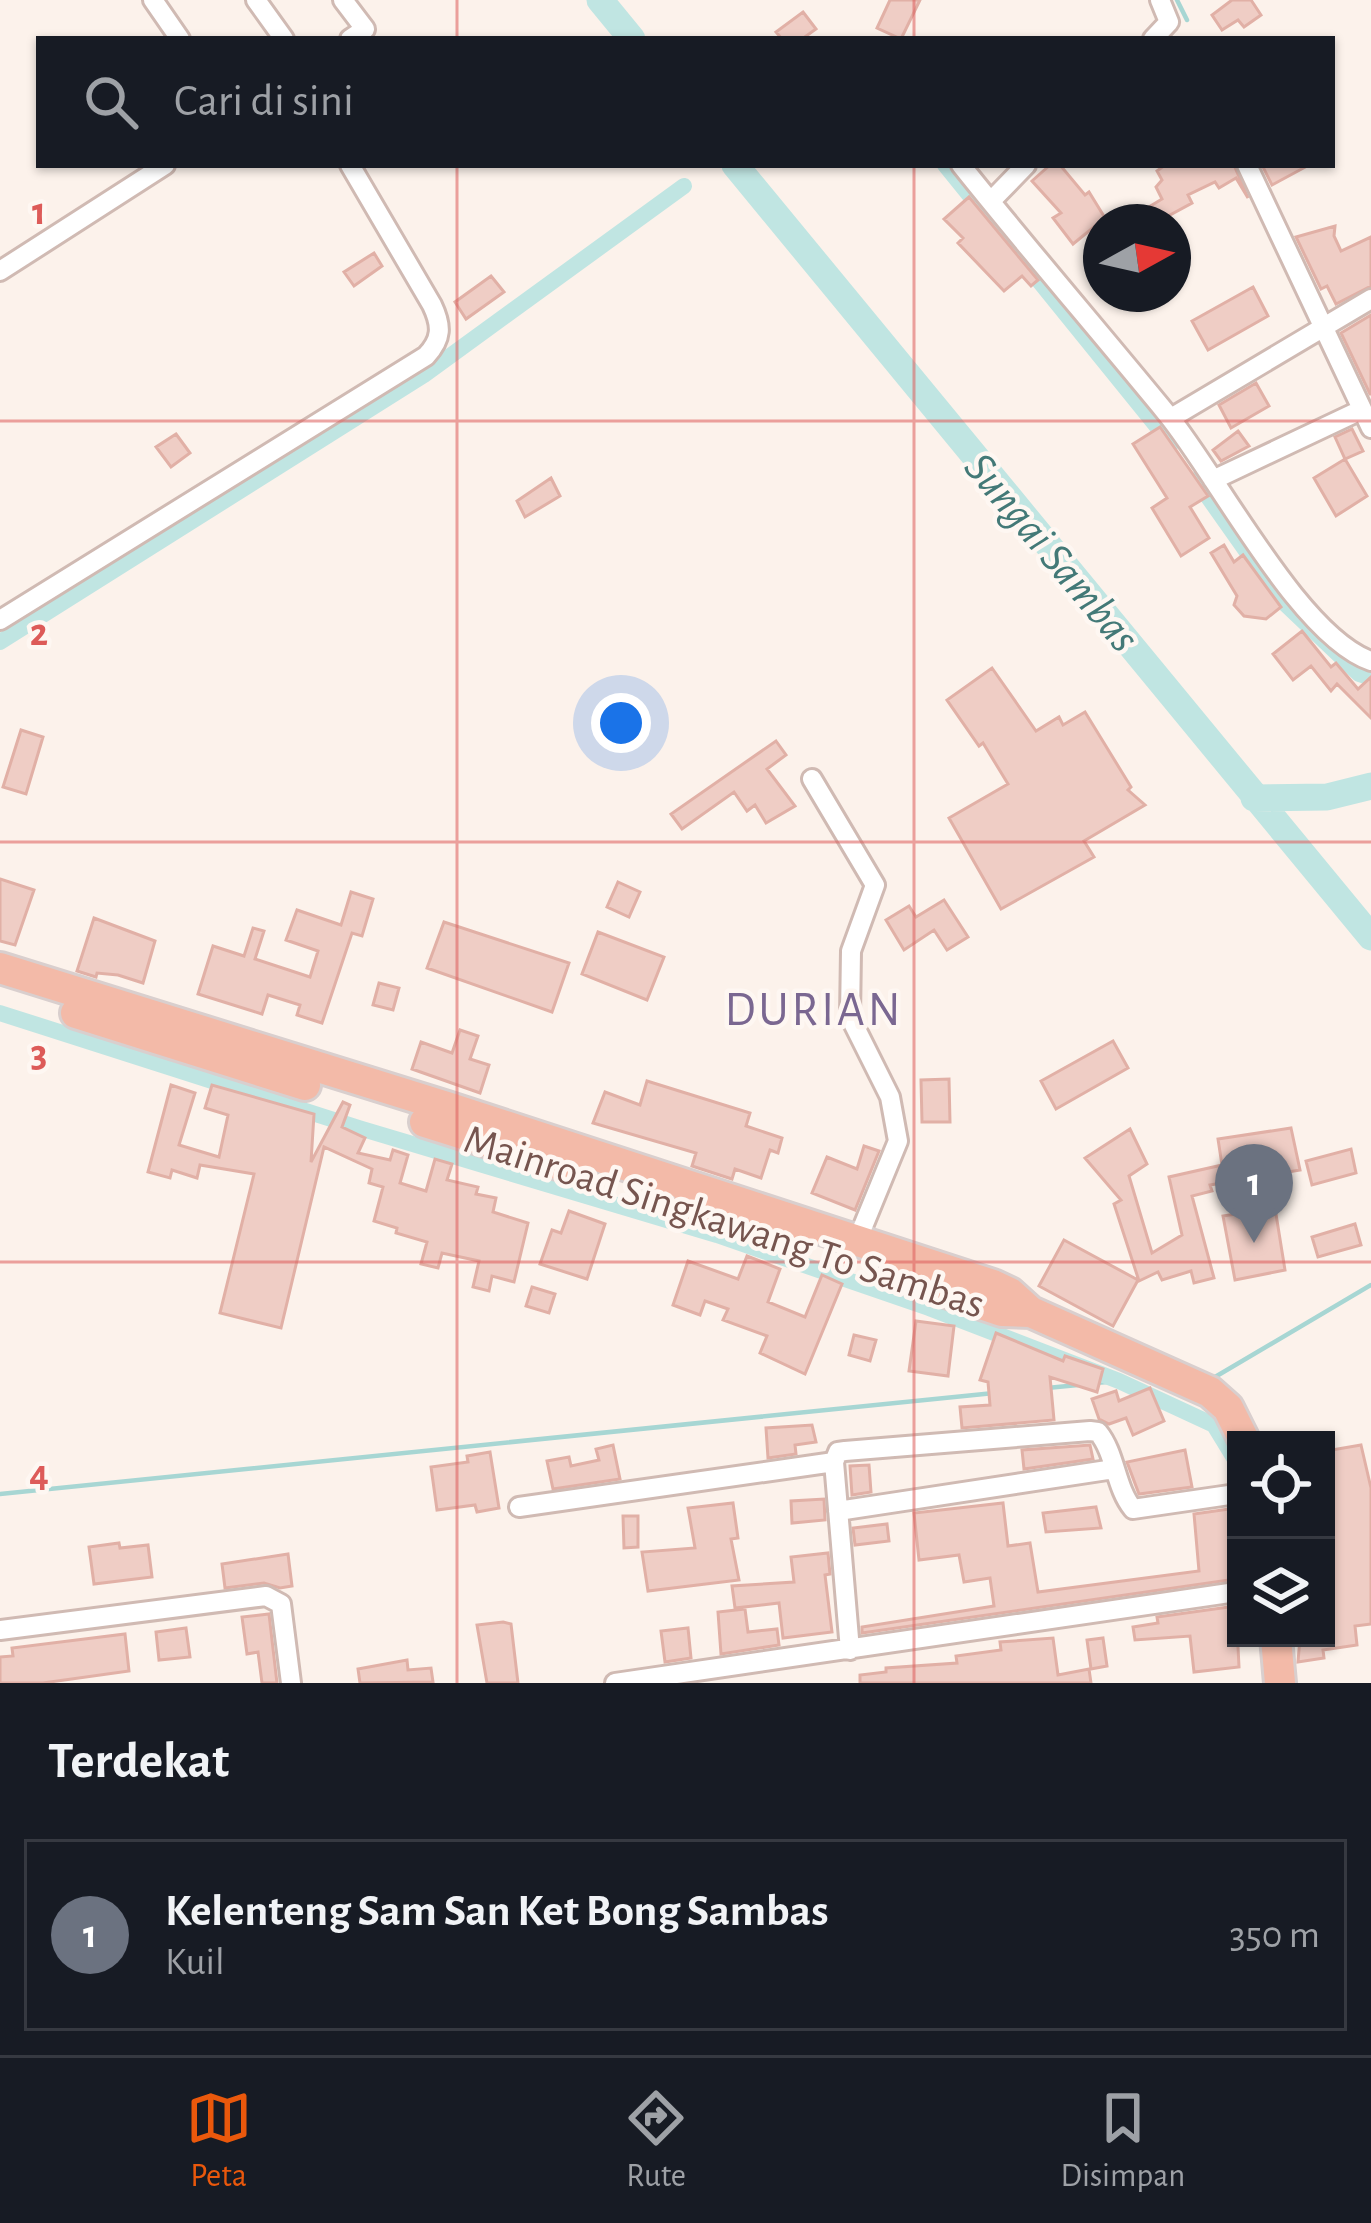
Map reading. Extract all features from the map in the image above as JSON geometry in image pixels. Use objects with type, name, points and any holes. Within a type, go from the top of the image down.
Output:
[{"type":"highway","name":"Mainroad Singkawang To Sambas","points":[[0,968],[1002,1311],[1030,1312]]},
{"type":"highway","name":"Mainroad Singkawang To Sambas","points":[[0,988],[857,1241],[993,1285],[1030,1312]]},
{"type":"highway","points":[[1030,1312],[1210,1392],[1228,1408],[1240,1431]]},
{"type":"highway","points":[[1277,1647],[1280,1683]]},
{"type":"street","points":[[153,0],[178,36]]},
{"type":"street","points":[[256,0],[282,36]]},
{"type":"street","points":[[343,0],[365,29],[354,36]]},
{"type":"street","points":[[1160,0],[1174,30]]},
{"type":"street","points":[[0,271],[160,168]]},
{"type":"street","points":[[0,620],[437,345],[440,330],[433,305],[352,168]]},
{"type":"street","points":[[964,168],[1171,418],[1272,567],[1330,635],[1371,661]]},
{"type":"street","points":[[992,200],[1024,168]]},
{"type":"street","points":[[1213,480],[1366,419],[1248,168]]},
{"type":"street","points":[[1171,418],[1371,299]]},
{"type":"street","points":[[812,779],[875,885],[851,951],[850,1017],[890,1097],[898,1141],[857,1241]]},
{"type":"street","points":[[850,1651],[834,1462],[838,1452],[1090,1431],[1098,1432],[1105,1441],[1125,1498],[1135,1510],[1227,1495]]},
{"type":"street","points":[[519,1507],[834,1462]]},
{"type":"street","points":[[838,1510],[1114,1469]]},
{"type":"street","points":[[615,1683],[1227,1593]]},
{"type":"street","points":[[0,1630],[266,1596],[281,1604],[291,1683]]},
{"type":"building","points":[[890,0],[920,0],[902,36],[877,28]]},
{"type":"building","points":[[1232,0],[1251,0],[1261,15],[1244,27],[1238,20],[1222,30],[1212,15]]},
{"type":"building","points":[[803,12],[816,29],[806,36],[776,32]]},
{"type":"building","points":[[1047,168],[1062,168],[1096,204],[1083,204],[1083,236],[1073,244],[1053,218],[1061,213],[1032,181]]},
{"type":"building","points":[[1161,168],[1235,168],[1248,198],[1236,178],[1219,188],[1215,182],[1188,195],[1190,204],[1154,204],[1162,199],[1156,187],[1162,180],[1157,171]]},
{"type":"building","points":[[1264,168],[1303,168],[1272,185]]},
{"type":"building","points":[[969,197],[1038,280],[1031,286],[1022,276],[1004,291],[958,243],[963,238],[944,219]]},
{"type":"building","points":[[1335,226],[1341,251],[1371,237],[1371,286],[1336,304],[1327,286],[1321,289],[1296,237]]},
{"type":"building","points":[[374,253],[382,266],[354,286],[344,272]]},
{"type":"building","points":[[491,276],[504,292],[466,319],[455,302]]},
{"type":"building","points":[[1253,287],[1268,316],[1208,350],[1192,321]]},
{"type":"building","points":[[1371,315],[1371,394],[1370,394],[1341,333]]},
{"type":"building","points":[[1256,383],[1269,406],[1231,428],[1219,405]]},
{"type":"building","points":[[1160,427],[1208,496],[1190,507],[1209,538],[1181,556],[1152,508],[1167,498],[1133,444]]},
{"type":"building","points":[[1352,429],[1363,451],[1345,459],[1335,437]]},
{"type":"building","points":[[1238,431],[1249,446],[1221,461],[1213,450]]},
{"type":"building","points":[[176,434],[190,453],[171,467],[156,447]]},
{"type":"building","points":[[1345,459],[1367,496],[1336,516],[1314,478]]},
{"type":"building","points":[[551,478],[560,496],[525,517],[517,501]]},
{"type":"building","points":[[1224,545],[1234,562],[1243,555],[1281,607],[1266,619],[1244,616],[1234,605],[1237,596],[1211,553]]},
{"type":"building","points":[[1302,631],[1331,667],[1336,663],[1358,689],[1371,677],[1371,718],[1337,684],[1331,691],[1311,666],[1293,680],[1273,654]]},
{"type":"building","points":[[992,668],[1036,731],[1059,717],[1063,725],[1085,712],[1131,787],[1128,790],[1145,805],[1084,841],[1094,857],[1001,909],[949,818],[1008,784],[983,743],[979,746],[947,700]]},
{"type":"building","points":[[21,730],[43,737],[26,794],[3,787]]},
{"type":"building","points":[[776,741],[786,755],[767,769],[795,806],[766,823],[755,805],[747,811],[734,792],[682,829],[671,814]]},
{"type":"building","points":[[0,879],[34,890],[15,945],[0,941]]},
{"type":"building","points":[[618,882],[640,892],[629,917],[607,907]]},
{"type":"building","points":[[351,892],[373,899],[362,936],[352,933],[322,1023],[297,1015],[300,1005],[268,995],[262,1014],[198,994],[213,946],[244,956],[253,928],[264,931],[255,959],[310,977],[318,951],[286,940],[297,910],[341,925]]},
{"type":"building","points":[[944,900],[968,937],[947,950],[934,930],[904,950],[886,920],[909,906],[916,917]]},
{"type":"building","points":[[94,918],[155,941],[143,983],[77,971]]},
{"type":"building","points":[[444,922],[569,963],[552,1012],[427,968]]},
{"type":"building","points":[[598,932],[664,957],[647,1000],[582,974]]},
{"type":"building","points":[[379,983],[399,988],[393,1010],[373,1005]]},
{"type":"building","points":[[460,1030],[478,1036],[470,1059],[489,1065],[480,1093],[412,1069],[421,1042],[452,1053]]},
{"type":"building","points":[[1113,1041],[1128,1068],[1056,1109],[1041,1081]]},
{"type":"building","points":[[949,1079],[950,1122],[922,1122],[921,1080]]},
{"type":"building","points":[[647,1081],[750,1113],[746,1126],[782,1138],[778,1153],[770,1150],[761,1178],[735,1169],[732,1179],[692,1166],[696,1153],[593,1123],[605,1092],[640,1105]]},
{"type":"building","points":[[171,1085],[195,1093],[179,1145],[219,1157],[228,1115],[205,1108],[212,1085],[314,1114],[311,1162],[343,1102],[350,1105],[342,1127],[365,1138],[358,1153],[390,1160],[393,1150],[408,1155],[400,1183],[426,1191],[435,1159],[452,1164],[447,1180],[478,1187],[476,1194],[496,1198],[493,1212],[528,1223],[514,1282],[492,1276],[489,1291],[473,1287],[479,1261],[442,1253],[438,1268],[421,1264],[427,1242],[374,1221],[383,1187],[369,1183],[372,1169],[324,1147],[281,1328],[220,1313],[254,1174],[200,1165],[197,1178],[172,1170],[170,1178],[148,1172]]},
{"type":"building","points":[[1291,1128],[1300,1170],[1210,1185],[1212,1191],[1192,1196],[1214,1278],[1194,1283],[1191,1271],[1162,1280],[1158,1272],[1139,1281],[1114,1204],[1121,1200],[1085,1158],[1130,1129],[1147,1164],[1129,1176],[1152,1253],[1182,1235],[1169,1177],[1222,1165],[1218,1139]]},
{"type":"building","points":[[864,1146],[879,1151],[855,1210],[812,1193],[827,1157],[857,1169]]},
{"type":"building","points":[[1351,1149],[1356,1173],[1312,1185],[1306,1161]]},
{"type":"building","points":[[1275,1208],[1285,1270],[1235,1280],[1223,1216]]},
{"type":"building","points":[[569,1211],[605,1224],[587,1279],[540,1264],[552,1230],[561,1233]]},
{"type":"building","points":[[1355,1224],[1361,1245],[1318,1257],[1312,1237]]},
{"type":"building","points":[[1064,1240],[1138,1280],[1113,1326],[1039,1286]]},
{"type":"building","points":[[747,1256],[780,1269],[768,1302],[805,1317],[822,1275],[842,1284],[805,1374],[760,1353],[767,1336],[723,1320],[728,1309],[705,1301],[700,1315],[673,1305],[688,1261],[738,1279]]},
{"type":"building","points":[[532,1287],[555,1294],[549,1313],[526,1306]]},
{"type":"building","points":[[916,1321],[954,1326],[948,1376],[909,1371]]},
{"type":"building","points":[[996,1333],[1063,1361],[1065,1356],[1103,1369],[1097,1392],[1050,1377],[1054,1420],[962,1428],[960,1407],[990,1405],[988,1382],[980,1380]]},
{"type":"building","points":[[854,1335],[876,1340],[870,1361],[849,1355]]},
{"type":"building","points":[[1150,1388],[1164,1421],[1133,1435],[1126,1418],[1109,1424],[1099,1419],[1092,1399],[1116,1391],[1119,1401]]},
{"type":"building","points":[[812,1425],[816,1442],[795,1445],[796,1454],[768,1458],[766,1428]]},
{"type":"building","points":[[613,1445],[620,1479],[553,1489],[547,1461],[569,1457],[571,1466],[599,1460],[596,1449]]},
{"type":"building","points":[[1090,1445],[1093,1459],[1024,1469],[1022,1450]]},
{"type":"building","points":[[1361,1445],[1371,1488],[1371,1624],[1355,1626],[1357,1645],[1323,1650],[1324,1658],[1298,1662],[1299,1647],[1335,1647],[1335,1449]]},
{"type":"building","points":[[1185,1450],[1192,1487],[1139,1494],[1127,1462]]},
{"type":"building","points":[[490,1452],[499,1508],[477,1512],[475,1505],[437,1510],[431,1467],[468,1462],[467,1456]]},
{"type":"building","points":[[869,1465],[871,1492],[852,1495],[850,1466]]},
{"type":"building","points":[[824,1499],[825,1520],[792,1523],[791,1501]]},
{"type":"building","points":[[733,1503],[738,1538],[731,1539],[739,1580],[648,1591],[642,1552],[695,1548],[688,1508]]},
{"type":"building","points":[[1003,1503],[1008,1546],[1030,1543],[1038,1592],[1199,1571],[1194,1514],[1227,1509],[1227,1580],[862,1633],[862,1627],[994,1606],[990,1578],[964,1582],[959,1555],[919,1560],[914,1513]]},
{"type":"building","points":[[1096,1507],[1101,1528],[1046,1532],[1043,1513]]},
{"type":"building","points":[[623,1516],[638,1516],[638,1547],[624,1548]]},
{"type":"building","points":[[887,1524],[889,1541],[855,1545],[853,1528]]},
{"type":"building","points":[[119,1543],[120,1548],[148,1545],[152,1577],[94,1584],[89,1547]]},
{"type":"building","points":[[828,1553],[830,1574],[825,1575],[832,1632],[783,1638],[779,1603],[735,1608],[732,1586],[794,1582],[791,1557]]},
{"type":"building","points":[[288,1554],[292,1586],[264,1583],[225,1588],[222,1564]]},
{"type":"building","points":[[1227,1607],[1227,1647],[1238,1647],[1239,1667],[1194,1672],[1190,1636],[1135,1640],[1133,1627],[1158,1623],[1157,1617]]},
{"type":"building","points":[[745,1609],[748,1632],[777,1629],[779,1645],[721,1654],[718,1612]]},
{"type":"building","points":[[269,1614],[277,1683],[262,1683],[258,1652],[247,1654],[242,1617]]},
{"type":"building","points":[[511,1624],[518,1683],[487,1683],[477,1625]]},
{"type":"building","points":[[186,1628],[190,1657],[159,1660],[156,1632]]},
{"type":"building","points":[[688,1628],[691,1658],[665,1662],[661,1631]]},
{"type":"building","points":[[125,1634],[129,1671],[43,1683],[0,1683],[0,1657],[13,1656],[12,1648]]},
{"type":"building","points":[[1053,1638],[1058,1675],[1089,1669],[1091,1683],[860,1683],[860,1675],[886,1672],[886,1668],[957,1663],[956,1656],[1001,1650],[1000,1642]]},
{"type":"building","points":[[1103,1638],[1107,1666],[1091,1669],[1087,1640]]},
{"type":"building","points":[[407,1660],[408,1670],[431,1668],[433,1682],[360,1683],[358,1669]]},
{"type":"waterway","name":"Sungai Sambas","points":[[600,0],[630,36]]},
{"type":"waterway","points":[[1177,0],[1187,20]]},
{"type":"waterway","name":"Sungai Sambas","points":[[737,168],[1371,937]]},
{"type":"waterway","points":[[947,168],[1171,444]]},
{"type":"waterway","points":[[0,642],[424,375],[684,186]]},
{"type":"waterway","points":[[1196,480],[1280,599],[1359,674],[1371,678]]},
{"type":"waterway","points":[[1254,798],[1327,797],[1371,786]]},
{"type":"waterway","points":[[0,1013],[359,1128],[717,1235],[929,1308],[1119,1381],[1214,1425],[1227,1446]]},
{"type":"waterway","points":[[1210,1376],[1371,1285]]},
{"type":"waterway","points":[[1095,1383],[1119,1381]]},
{"type":"waterway","points":[[1047,1388],[1078,1385]]},
{"type":"waterway","points":[[0,1494],[994,1393]]},
{"type":"place","name":"Kelenteng Sam San Ket Bong Sambas","points":[[1254,1243]]},
{"type":"district","name":"DURIAN","points":[[814,1008]]}]
